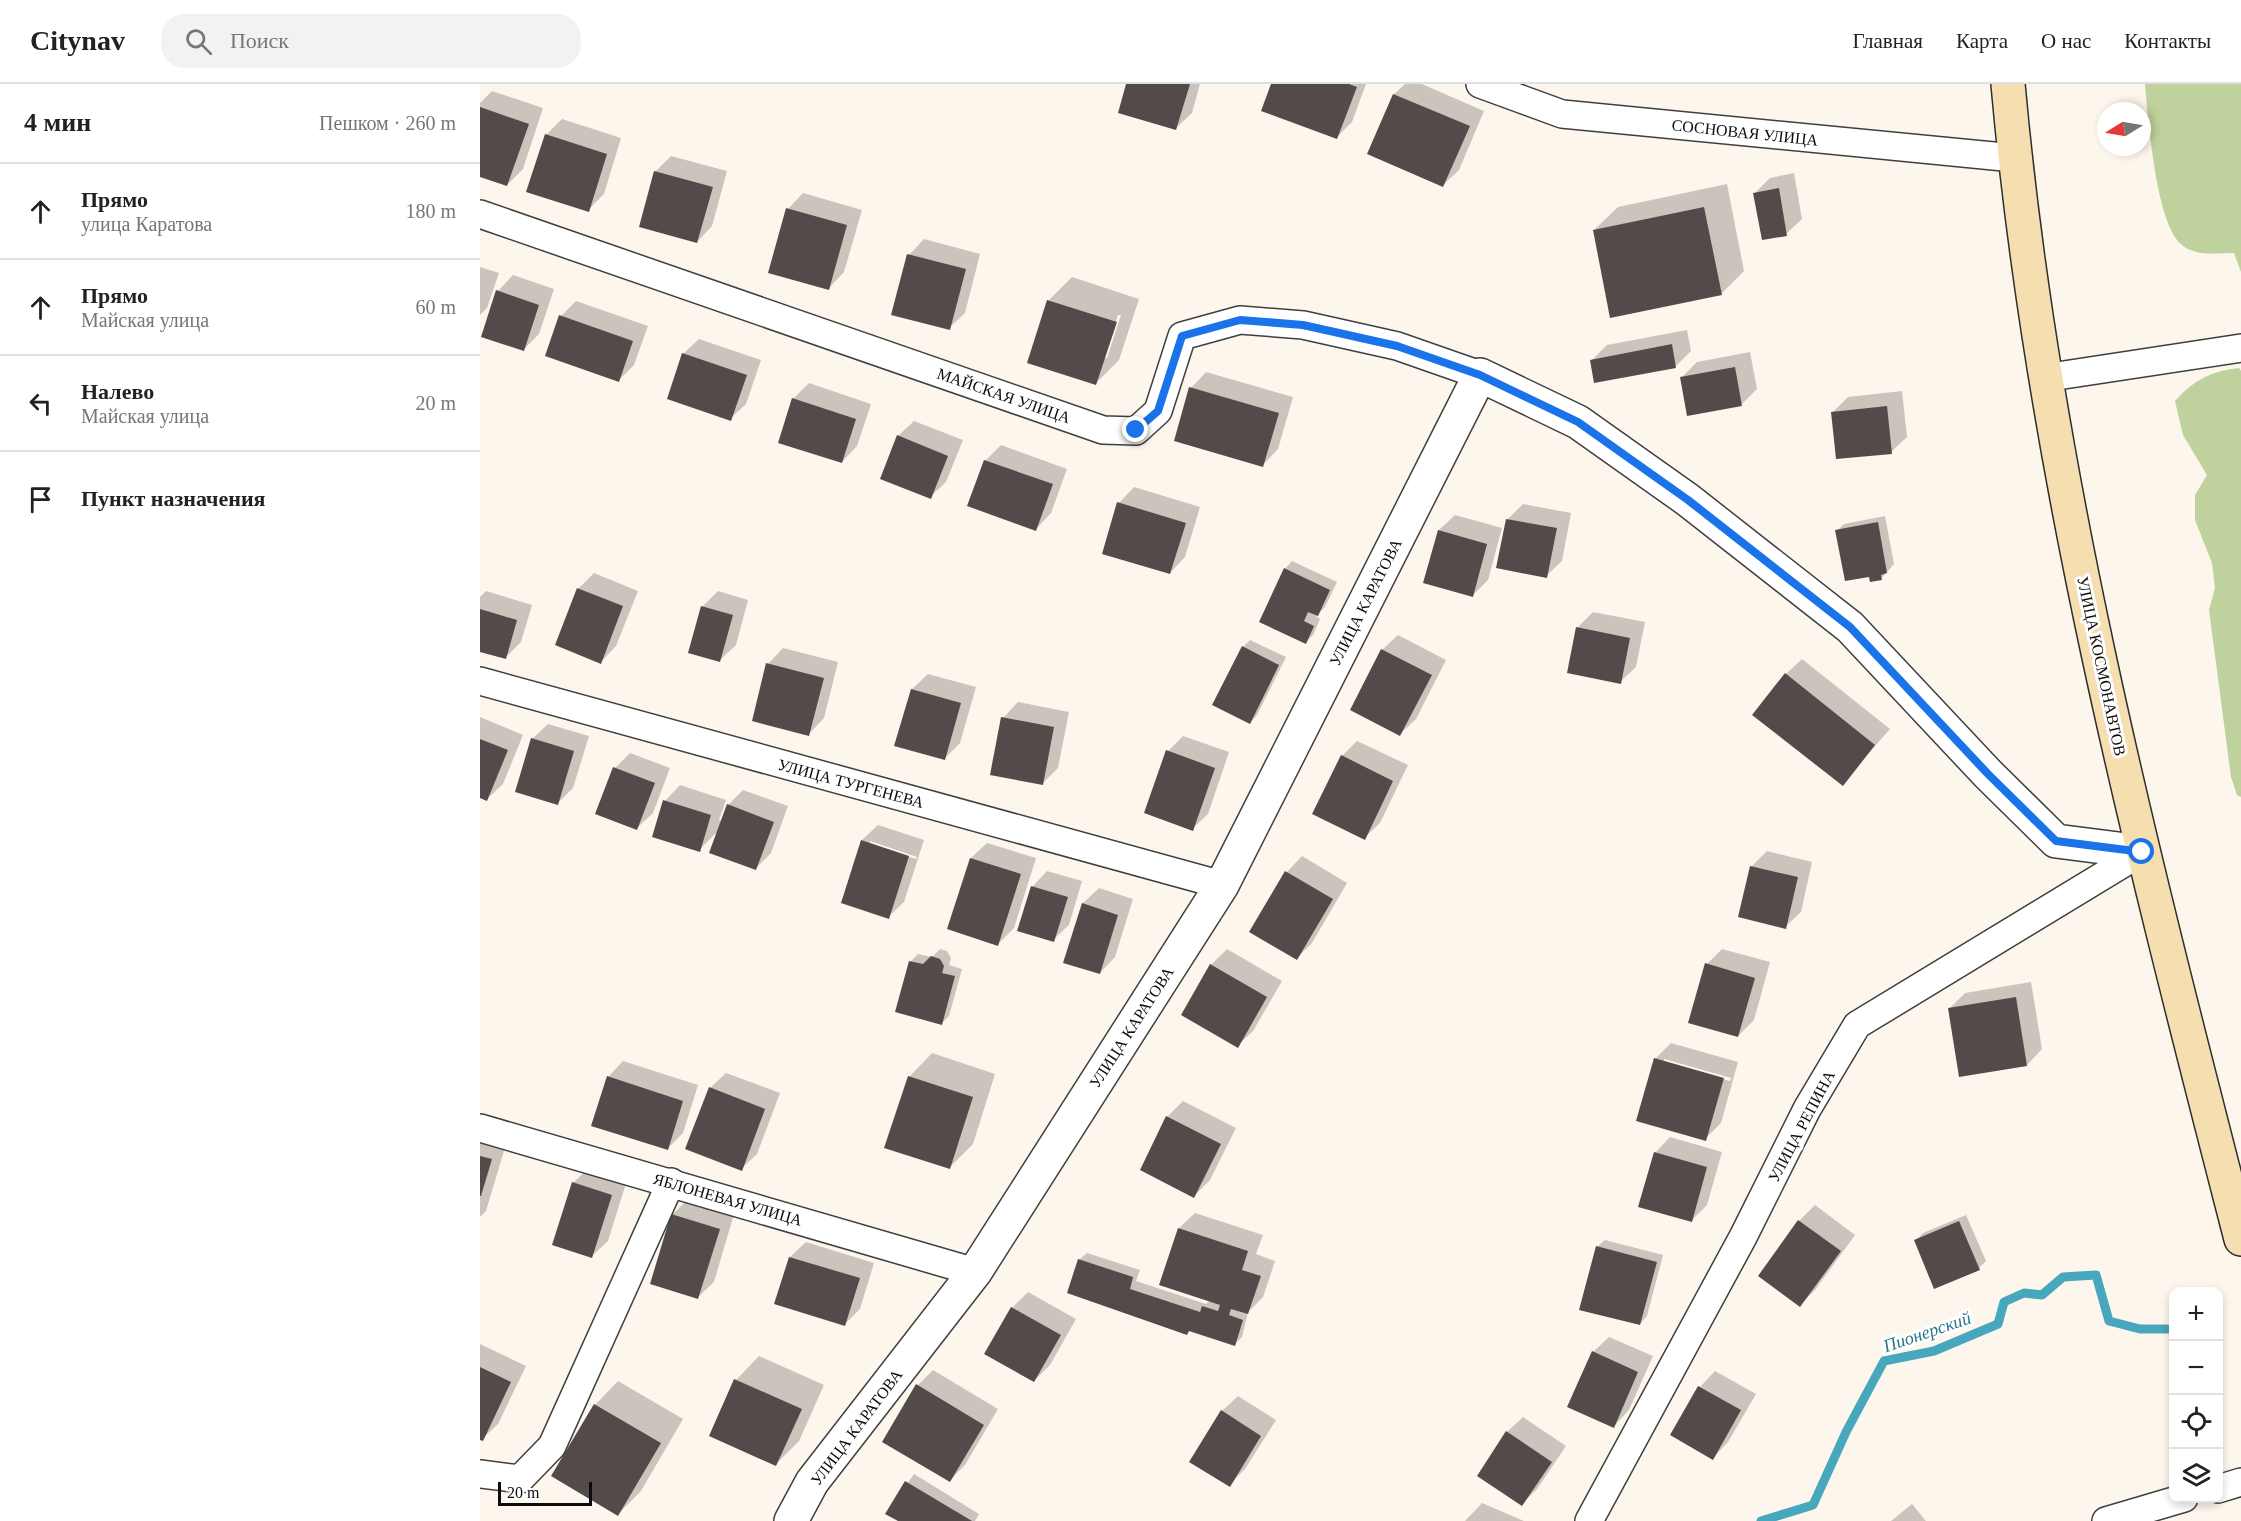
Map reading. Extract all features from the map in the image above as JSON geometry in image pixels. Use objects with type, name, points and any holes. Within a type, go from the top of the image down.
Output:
[{"type":"main road","name":"УЛИЦА КОСМОНАВТОВ","points":[[2008,84],[2014,158],[2044,378],[2142,852],[2241,1239]]},
{"type":"street","name":"СОСНОВАЯ УЛИЦА","points":[[1480,84],[1562,114],[2014,158]]},
{"type":"street","name":"МАЙСКАЯ УЛИЦА","points":[[480,214],[1103,430],[1136,430],[1158,411],[1182,336],[1240,320],[1303,325],[1397,346],[1480,375]]},
{"type":"street","points":[[2044,378],[2241,348]]},
{"type":"street","points":[[1480,375],[1578,422],[1688,500],[1850,627],[1988,774],[2056,841],[2142,852]]},
{"type":"street","name":"УЛИЦА КАРАТОВА","points":[[791,1521],[812,1482],[975,1272],[1222,885],[1480,375]]},
{"type":"street","name":"УЛИЦА ТУРГЕНЕВА","points":[[480,681],[1222,885]]},
{"type":"street","name":"УЛИЦА РЕПИНА","points":[[1589,1521],[1743,1238],[1807,1109],[1857,1025],[2142,852]]},
{"type":"street","name":"ЯБЛОНЕВАЯ УЛИЦА","points":[[480,1128],[975,1272]]},
{"type":"street","points":[[480,1474],[520,1479],[552,1446],[671,1182]]},
{"type":"street","points":[[2223,1487],[2241,1482]]},
{"type":"street","points":[[2106,1521],[2169,1502]]},
{"type":"green space","points":[[2145,84],[2241,84],[2241,272],[2234,253],[2193,251],[2181,244],[2172,232],[2159,193],[2151,141],[2151,102],[2146,102]]},
{"type":"green space","points":[[2239,368],[2241,371],[2241,797],[2237,795],[2231,777],[2209,610],[2215,588],[2212,563],[2195,520],[2195,495],[2207,475],[2183,435],[2175,401],[2196,382],[2220,371]]},
{"type":"building","points":[[1126,84],[1190,84],[1176,130],[1118,113]]},
{"type":"building","points":[[1271,84],[1349,84],[1357,87],[1337,139],[1261,111]]},
{"type":"building","points":[[1393,94],[1470,126],[1443,187],[1367,154]]},
{"type":"building","points":[[480,107],[529,124],[507,186],[480,177]]},
{"type":"building","points":[[545,134],[607,154],[589,212],[526,192]]},
{"type":"building","points":[[654,171],[713,187],[697,243],[639,227]]},
{"type":"building","points":[[1779,188],[1787,236],[1762,240],[1753,193]]},
{"type":"building","points":[[1704,207],[1722,295],[1610,318],[1593,230]]},
{"type":"building","points":[[786,208],[847,225],[829,290],[768,273]]},
{"type":"building","points":[[907,254],[966,269],[950,330],[891,315]]},
{"type":"building","points":[[496,290],[539,305],[524,351],[481,337]]},
{"type":"building","points":[[1047,300],[1117,322],[1096,385],[1027,363]]},
{"type":"building","points":[[559,315],[633,341],[619,382],[545,356]]},
{"type":"building","points":[[1672,344],[1676,368],[1594,383],[1590,360]]},
{"type":"building","points":[[682,353],[747,375],[731,421],[667,399]]},
{"type":"building","points":[[1735,367],[1742,406],[1687,416],[1680,377]]},
{"type":"building","points":[[1189,387],[1279,413],[1263,467],[1174,441]]},
{"type":"building","points":[[792,398],[856,419],[842,463],[778,443]]},
{"type":"building","points":[[1887,406],[1892,454],[1836,459],[1831,412]]},
{"type":"building","points":[[897,435],[948,456],[931,499],[880,479]]},
{"type":"building","points":[[984,460],[1053,484],[1036,531],[967,506]]},
{"type":"building","points":[[1117,502],[1186,523],[1170,574],[1102,554]]},
{"type":"building","points":[[1506,519],[1557,528],[1547,578],[1496,568]]},
{"type":"building","points":[[1878,522],[1887,573],[1881,575],[1882,580],[1870,582],[1869,577],[1845,581],[1835,530]]},
{"type":"building","points":[[1438,530],[1487,544],[1473,597],[1423,583]]},
{"type":"building","points":[[1284,568],[1330,590],[1318,616],[1308,612],[1304,621],[1314,626],[1306,644],[1259,622]]},
{"type":"building","points":[[577,588],[623,606],[601,664],[555,645]]},
{"type":"building","points":[[701,606],[733,615],[720,662],[688,653]]},
{"type":"building","points":[[480,609],[517,620],[506,659],[480,652]]},
{"type":"building","points":[[1576,627],[1630,638],[1621,684],[1567,673]]},
{"type":"building","points":[[1242,646],[1279,665],[1250,724],[1212,705]]},
{"type":"building","points":[[1381,649],[1432,675],[1400,736],[1350,710]]},
{"type":"building","points":[[766,663],[824,678],[809,736],[752,721]]},
{"type":"building","points":[[1785,673],[1875,745],[1843,786],[1752,715]]},
{"type":"building","points":[[911,689],[961,703],[945,760],[894,746]]},
{"type":"building","points":[[1001,717],[1054,727],[1043,785],[990,775]]},
{"type":"building","points":[[531,738],[574,751],[558,805],[515,792]]},
{"type":"building","points":[[480,739],[508,750],[487,801],[480,798]]},
{"type":"building","points":[[1166,750],[1215,768],[1193,831],[1144,813]]},
{"type":"building","points":[[1341,755],[1393,781],[1365,840],[1312,814]]},
{"type":"building","points":[[613,767],[655,783],[637,830],[595,814]]},
{"type":"building","points":[[663,800],[711,815],[700,852],[652,837]]},
{"type":"building","points":[[727,804],[774,822],[756,870],[709,853]]},
{"type":"building","points":[[861,840],[909,856],[889,919],[841,903]]},
{"type":"building","points":[[970,858],[1021,874],[998,946],[947,929]]},
{"type":"building","points":[[1750,866],[1798,877],[1786,929],[1738,917]]},
{"type":"building","points":[[1285,871],[1333,899],[1297,960],[1249,932]]},
{"type":"building","points":[[1031,886],[1068,897],[1054,942],[1017,931]]},
{"type":"building","points":[[1082,903],[1118,915],[1100,974],[1063,963]]},
{"type":"building","points":[[931,956],[940,959],[944,966],[942,973],[955,976],[942,1025],[895,1012],[909,961],[923,964]]},
{"type":"building","points":[[1705,963],[1755,978],[1738,1037],[1688,1023]]},
{"type":"building","points":[[1210,964],[1267,997],[1238,1048],[1181,1015]]},
{"type":"building","points":[[2016,997],[2027,1066],[1959,1077],[1948,1008]]},
{"type":"building","points":[[1654,1058],[1724,1078],[1706,1141],[1636,1121]]},
{"type":"building","points":[[607,1076],[683,1101],[668,1150],[591,1126]]},
{"type":"building","points":[[908,1076],[973,1097],[950,1169],[884,1148]]},
{"type":"building","points":[[709,1087],[765,1109],[742,1171],[685,1149]]},
{"type":"building","points":[[1166,1116],[1221,1144],[1194,1198],[1140,1170]]},
{"type":"building","points":[[1654,1152],[1707,1167],[1692,1222],[1638,1207]]},
{"type":"building","points":[[480,1156],[492,1159],[481,1196],[480,1196]]},
{"type":"building","points":[[572,1182],[612,1195],[592,1258],[552,1245]]},
{"type":"building","points":[[671,1214],[720,1229],[698,1299],[650,1284]]},
{"type":"building","points":[[1798,1220],[1841,1251],[1800,1307],[1758,1276]]},
{"type":"building","points":[[1959,1221],[1980,1270],[1934,1289],[1914,1240]]},
{"type":"building","points":[[1178,1228],[1248,1251],[1242,1270],[1261,1276],[1248,1314],[1231,1309],[1229,1315],[1243,1320],[1235,1346],[1189,1331],[1187,1335],[1067,1293],[1078,1259],[1133,1277],[1130,1289],[1200,1312],[1202,1306],[1218,1311],[1220,1305],[1159,1285]]},
{"type":"building","points":[[1596,1246],[1657,1262],[1640,1325],[1579,1310]]},
{"type":"building","points":[[789,1257],[860,1278],[845,1326],[774,1304]]},
{"type":"building","points":[[1011,1307],[1061,1335],[1034,1382],[984,1354]]},
{"type":"building","points":[[1592,1351],[1638,1372],[1614,1428],[1567,1407]]},
{"type":"building","points":[[480,1367],[511,1382],[483,1441],[480,1440]]},
{"type":"building","points":[[734,1379],[802,1409],[776,1466],[709,1436]]},
{"type":"building","points":[[916,1384],[984,1425],[950,1482],[882,1442]]},
{"type":"building","points":[[1698,1386],[1741,1410],[1713,1460],[1670,1435]]},
{"type":"building","points":[[594,1404],[661,1443],[618,1516],[551,1476]]},
{"type":"building","points":[[1221,1410],[1261,1436],[1230,1487],[1189,1462]]},
{"type":"building","points":[[1506,1431],[1552,1462],[1522,1506],[1477,1476]]},
{"type":"building","points":[[905,1481],[972,1521],[898,1521],[885,1514]]},
{"type":"waterway","name":"Пионерский","points":[[1761,1521],[1813,1505],[1846,1432],[1884,1361],[1934,1351],[1998,1324],[2004,1302],[2024,1293],[2042,1295],[2063,1277],[2096,1275],[2109,1321],[2140,1329],[2167,1329]]},
{"type":"route","points":[[1136,430],[1158,411],[1182,336],[1240,320],[1303,325],[1397,346],[1480,375],[1578,422],[1688,500],[1850,627],[1988,774],[2056,841],[2142,852]]}]
